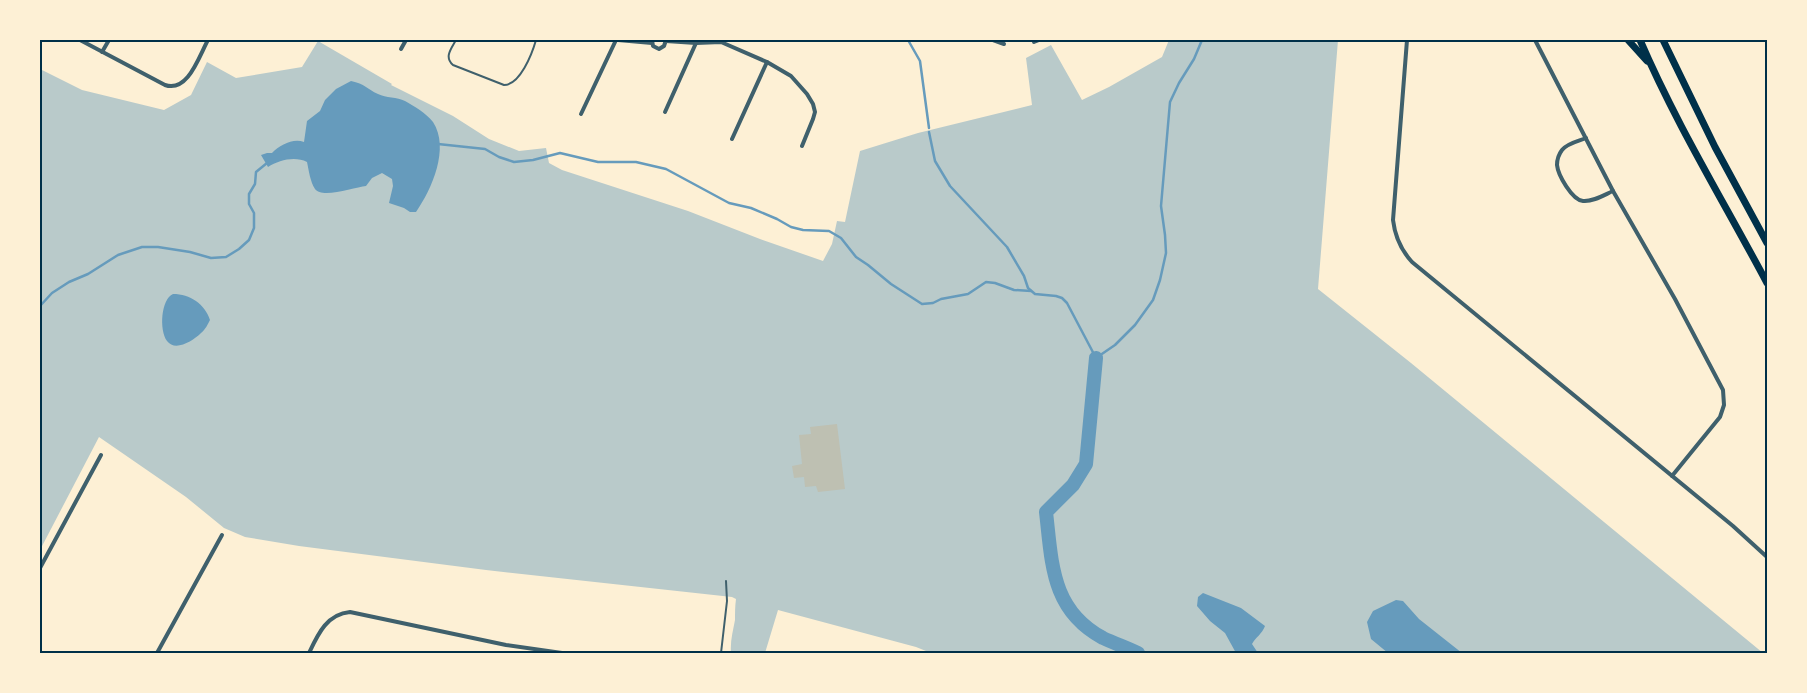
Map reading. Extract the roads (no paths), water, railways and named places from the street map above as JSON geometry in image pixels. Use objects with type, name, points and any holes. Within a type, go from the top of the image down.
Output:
[{"type":"highway","points":[[1628,40],[1650,65]]},
{"type":"highway","points":[[1640,40],[1650,65],[1767,283]]},
{"type":"highway","points":[[1662,40],[1715,147],[1767,243]]},
{"type":"street","points":[[80,40],[170,87],[178,86],[187,78],[208,40]]},
{"type":"street","points":[[102,52],[109,40]]},
{"type":"street","points":[[401,49],[406,40]]},
{"type":"street","points":[[581,114],[617,40],[652,41],[655,48],[664,46],[666,40],[696,43],[721,42],[767,62],[791,76],[800,85],[813,104],[815,112],[814,119],[802,146]]},
{"type":"street","points":[[993,40],[1004,44]]},
{"type":"street","points":[[1034,42],[1039,40]]},
{"type":"street","points":[[1406,40],[1393,220],[1401,249],[1412,262],[1672,476],[1767,557]]},
{"type":"street","points":[[1535,40],[1613,191],[1675,300],[1723,390],[1724,405],[1720,417],[1672,476]]},
{"type":"street","points":[[665,112],[696,43]]},
{"type":"street","points":[[732,139],[767,62]]},
{"type":"street","points":[[1586,138],[1563,149],[1557,167],[1571,194],[1576,199],[1590,201],[1613,191]]},
{"type":"street","points":[[40,568],[101,455]]},
{"type":"street","points":[[158,653],[222,534]]},
{"type":"street","points":[[309,653],[318,635],[334,616],[340,613],[357,612],[506,645],[562,653]]},
{"type":"lane","points":[[456,40],[448,56],[450,63],[458,68],[504,84],[511,84],[515,81],[532,53],[536,40]]},
{"type":"lane","points":[[720,653],[727,601],[726,581]]},
{"type":"water","points":[[351,81],[381,95],[405,101],[416,107],[433,122],[438,132],[440,144],[437,168],[428,192],[416,212],[410,212],[389,203],[393,186],[392,179],[382,173],[372,178],[366,186],[324,193],[315,189],[307,162],[297,159],[287,160],[277,162],[268,167],[261,155],[272,153],[279,147],[291,142],[304,142],[307,121],[320,111],[325,100],[336,89]]},
{"type":"water","points":[[173,294],[179,294],[196,301],[208,314],[210,320],[198,336],[189,342],[175,346],[170,344],[164,336],[162,323],[166,302]]},
{"type":"water","points":[[1203,593],[1241,608],[1265,626],[1252,644],[1258,653],[1236,653],[1225,633],[1210,621],[1197,606],[1198,597]]},
{"type":"water","points":[[1396,600],[1403,601],[1419,619],[1462,653],[1388,653],[1371,639],[1367,622],[1373,611]]},
{"type":"waterway","points":[[908,40],[920,61],[929,128]]},
{"type":"waterway","points":[[929,132],[935,161],[950,186],[1007,247],[1024,276],[1028,288],[1035,294],[1056,296],[1062,298],[1067,303],[1096,358],[1115,345],[1135,325],[1153,300],[1160,280],[1166,253],[1161,206],[1170,102],[1194,59],[1202,40]]},
{"type":"waterway","points":[[438,144],[485,149],[499,157],[514,162],[533,160],[560,153],[598,162],[636,162],[666,169],[729,203],[751,208],[791,227],[803,230],[829,231],[841,238],[856,257],[891,284],[922,304],[968,294],[986,282],[995,283],[1014,290],[1031,291]]},
{"type":"waterway","points":[[40,306],[52,293],[69,282],[88,274],[118,255],[142,247],[158,247],[190,252],[211,258],[226,257],[239,249],[249,240],[254,228],[254,213],[249,204],[249,194],[255,184],[256,172],[267,163]]},
{"type":"waterway","points":[[1096,358],[1086,464],[1073,485],[1046,512],[1050,549],[1057,584],[1073,614],[1086,627],[1103,638],[1138,653]]}]
